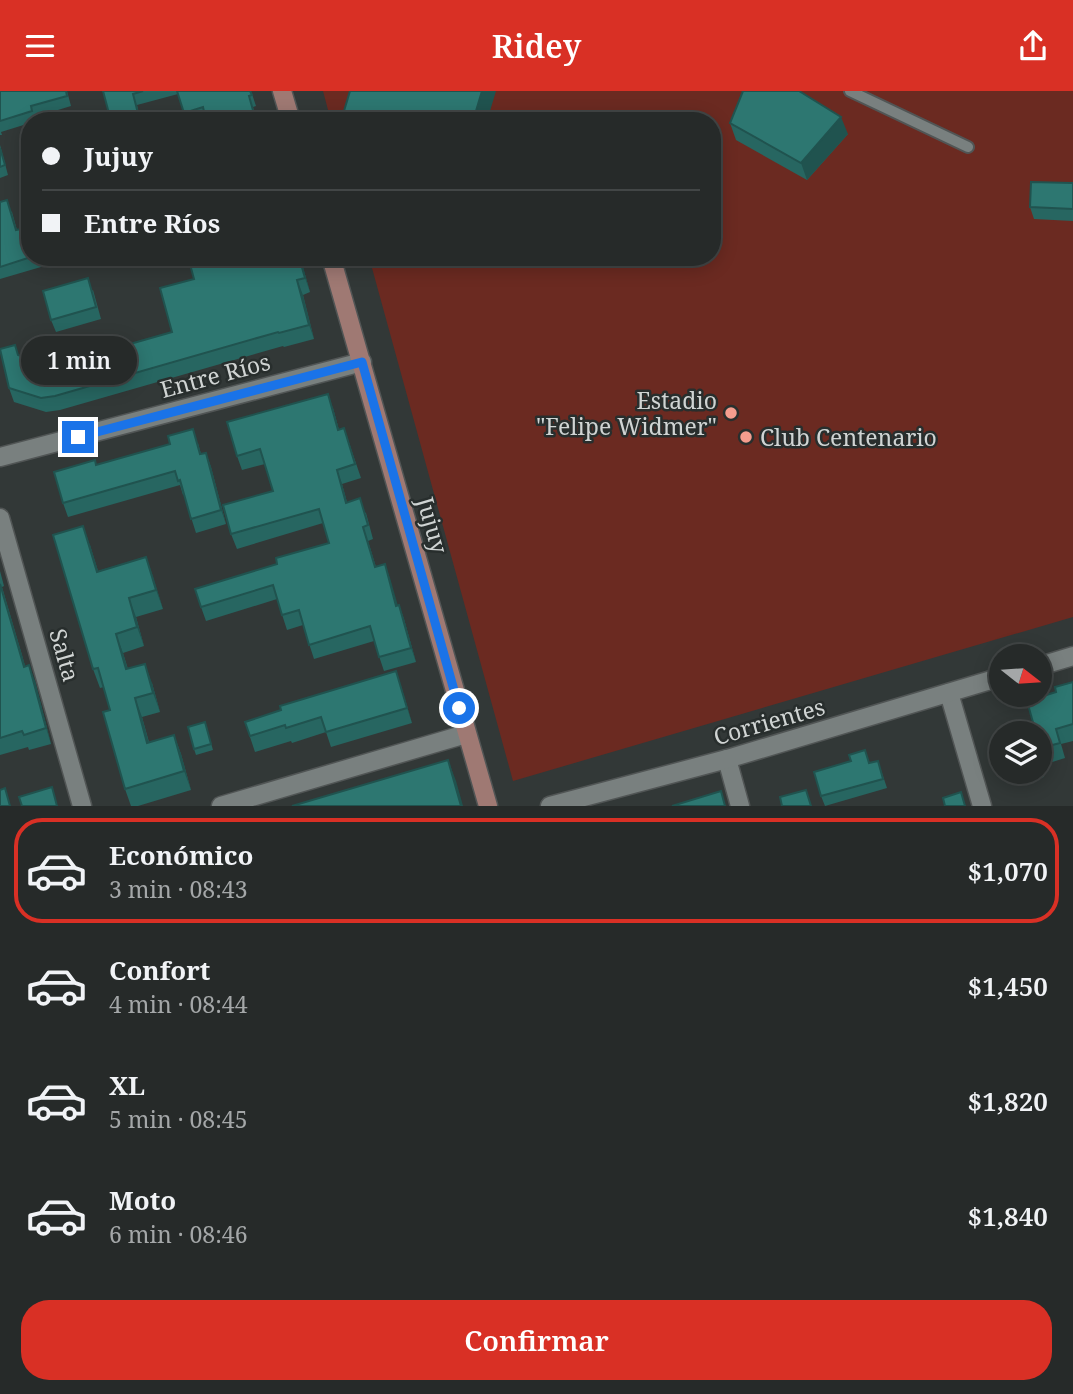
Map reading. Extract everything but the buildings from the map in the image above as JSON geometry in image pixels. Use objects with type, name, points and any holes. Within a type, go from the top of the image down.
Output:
[{"type":"main road","points":[[282,91],[288,112]]},
{"type":"main road","name":"Jujuy","points":[[334,266],[488,806]]},
{"type":"street","name":"Entre Ríos","points":[[0,457],[362,362]]},
{"type":"street","name":"Salta","points":[[0,518],[82,806]]},
{"type":"street","points":[[1052,662],[1073,656]]},
{"type":"street","name":"Corrientes","points":[[550,806],[727,759],[989,681]]},
{"type":"street","points":[[949,693],[982,806]]},
{"type":"street","points":[[220,806],[466,734]]},
{"type":"street","points":[[727,759],[740,806]]},
{"type":"lane","points":[[850,91],[968,147]]},
{"type":"shaded area","name":"Club Centenario","points":[[323,91],[1073,91],[1073,617],[513,781],[371,266],[721,266],[721,112],[329,112]]},
{"type":"place","name":"Estadio \"Felipe Widmer\"","points":[[731,413]]},
{"type":"place","name":"Club Centenario","points":[[746,437]]},
{"type":"route","points":[[78,437],[362,362],[459,708]]}]
